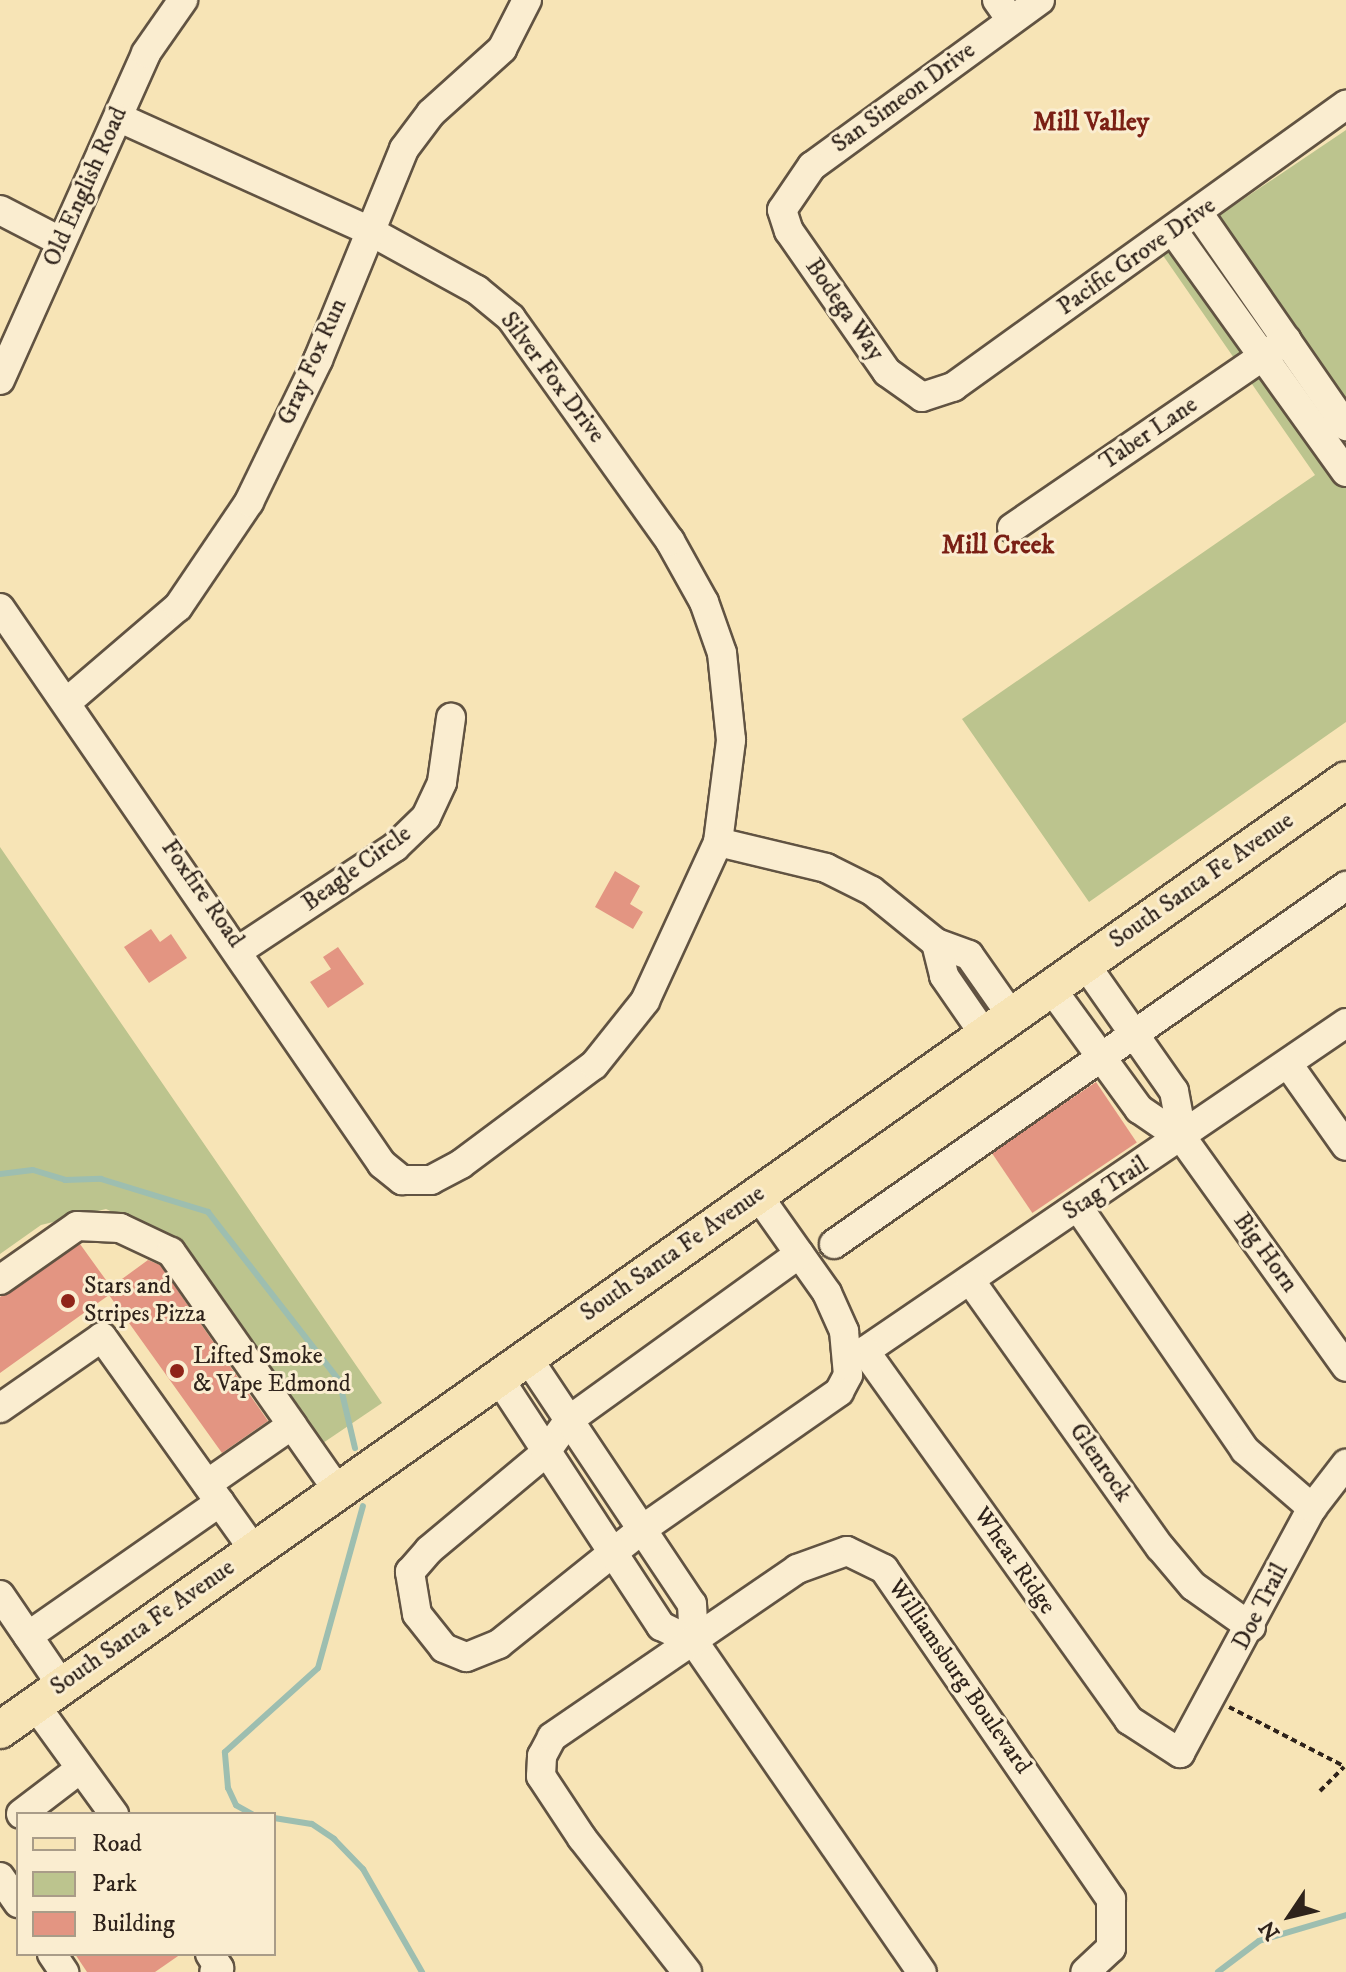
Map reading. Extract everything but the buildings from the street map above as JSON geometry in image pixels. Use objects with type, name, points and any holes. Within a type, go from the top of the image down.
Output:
[{"type":"main road","name":"South Santa Fe Avenue","points":[[0,1730],[1346,780]]},
{"type":"street","name":"Old English Road","points":[[0,380],[146,53],[183,0]]},
{"type":"street","name":"Gray Fox Run","points":[[67,702],[178,607],[249,502],[318,360],[368,230],[404,149],[431,113],[502,49],[527,0]]},
{"type":"street","name":"San Simeon Drive","points":[[782,210],[812,166],[1004,10],[1040,0]]},
{"type":"street","name":"Pacific Grove Drive","points":[[922,397],[953,387],[1174,232],[1346,105]]},
{"type":"street","name":"Silver Fox Drive","points":[[118,117],[368,230],[477,290],[511,318],[670,541],[722,653],[731,740],[718,842],[645,1001],[594,1065],[550,1105],[461,1164],[431,1180],[402,1180]]},
{"type":"street","points":[[0,210],[60,241]]},
{"type":"street","name":"Bodega Way","points":[[782,210],[789,231],[887,372],[922,397]]},
{"type":"street","points":[[1199,214],[1346,472]]},
{"type":"street","points":[[1174,232],[1346,426]]},
{"type":"street","name":"Taber Lane","points":[[1012,528],[1276,348]]},
{"type":"street","name":"Foxfire Road","points":[[0,608],[241,949],[367,1143],[402,1180]]},
{"type":"street","name":"Beagle Circle","points":[[241,949],[395,847],[426,817],[442,782],[451,718]]},
{"type":"street","points":[[718,842],[826,868],[896,908],[936,943],[969,955],[998,1025]]},
{"type":"street","points":[[834,1244],[1346,886]]},
{"type":"street","name":"Big Horn","points":[[1085,964],[1174,1091],[1183,1139]]},
{"type":"street","name":"Big Horn","points":[[1051,988],[1139,1109],[1183,1139],[1346,1367]]},
{"type":"street","name":"Stag Trail","points":[[865,1351],[1183,1139],[1346,1023]]},
{"type":"street","points":[[1288,1064],[1346,1146]]},
{"type":"street","points":[[757,1194],[799,1254],[844,1331],[848,1375],[839,1392],[640,1531],[613,1558],[499,1644],[466,1657],[444,1648],[417,1614],[410,1572],[545,1453],[569,1420],[799,1254]]},
{"type":"street","points":[[1078,1207],[1245,1450],[1312,1508]]},
{"type":"street","points":[[0,1280],[77,1226],[120,1228],[171,1252],[338,1491]]},
{"type":"street","name":"Glenrock","points":[[970,1280],[1160,1547],[1193,1586],[1251,1627]]},
{"type":"street","points":[[0,1408],[102,1337],[254,1550]]},
{"type":"street","name":"Wheat Ridge","points":[[865,1351],[1129,1720],[1180,1753]]},
{"type":"street","points":[[513,1367],[569,1420],[640,1531],[692,1604],[694,1642]]},
{"type":"street","points":[[513,1367],[545,1453],[613,1558],[661,1626],[694,1642],[922,1972]]},
{"type":"street","points":[[28,1636],[214,1493],[292,1425]]},
{"type":"street","name":"Doe Trail","points":[[1180,1753],[1251,1627],[1312,1508],[1346,1464]]},
{"type":"street","name":"Williamsburg Boulevard","points":[[687,1972],[541,1776],[552,1737],[821,1555],[847,1551],[877,1562],[1111,1899],[1111,1948],[1085,1972]]},
{"type":"street","points":[[0,1595],[28,1636],[80,1769],[112,1812]]},
{"type":"street","points":[[23,1812],[80,1769]]},
{"type":"street","points":[[0,1830],[16,1817]]},
{"type":"street","points":[[211,1956],[219,1968],[214,1972]]},
{"type":"path","points":[[1212,1698],[1345,1766],[1320,1791]]},
{"type":"green space","points":[[1346,130],[1346,722],[1089,902],[962,719],[1315,475],[1162,254]]},
{"type":"green space","points":[[0,847],[382,1403],[323,1443],[173,1240],[106,1209],[41,1225],[0,1254]]},
{"type":"waterway","points":[[0,1174],[33,1170],[65,1180],[101,1179],[208,1212],[339,1380],[355,1448]]},
{"type":"waterway","points":[[248,1812],[236,1805],[228,1788],[225,1752],[318,1668],[363,1506]]},
{"type":"waterway","points":[[276,1818],[312,1824],[334,1839],[363,1869],[422,1972]]},
{"type":"waterway","points":[[1218,1972],[1259,1941],[1346,1915]]},
{"type":"place","name":"Stars and Stripes Pizza","points":[[68,1301]]},
{"type":"place","name":"Lifted Smoke & Vape Edmond","points":[[177,1371]]},
{"type":"district","name":"Mill Valley","points":[[1091,123]]},
{"type":"district","name":"Mill Creek","points":[[998,546]]}]
